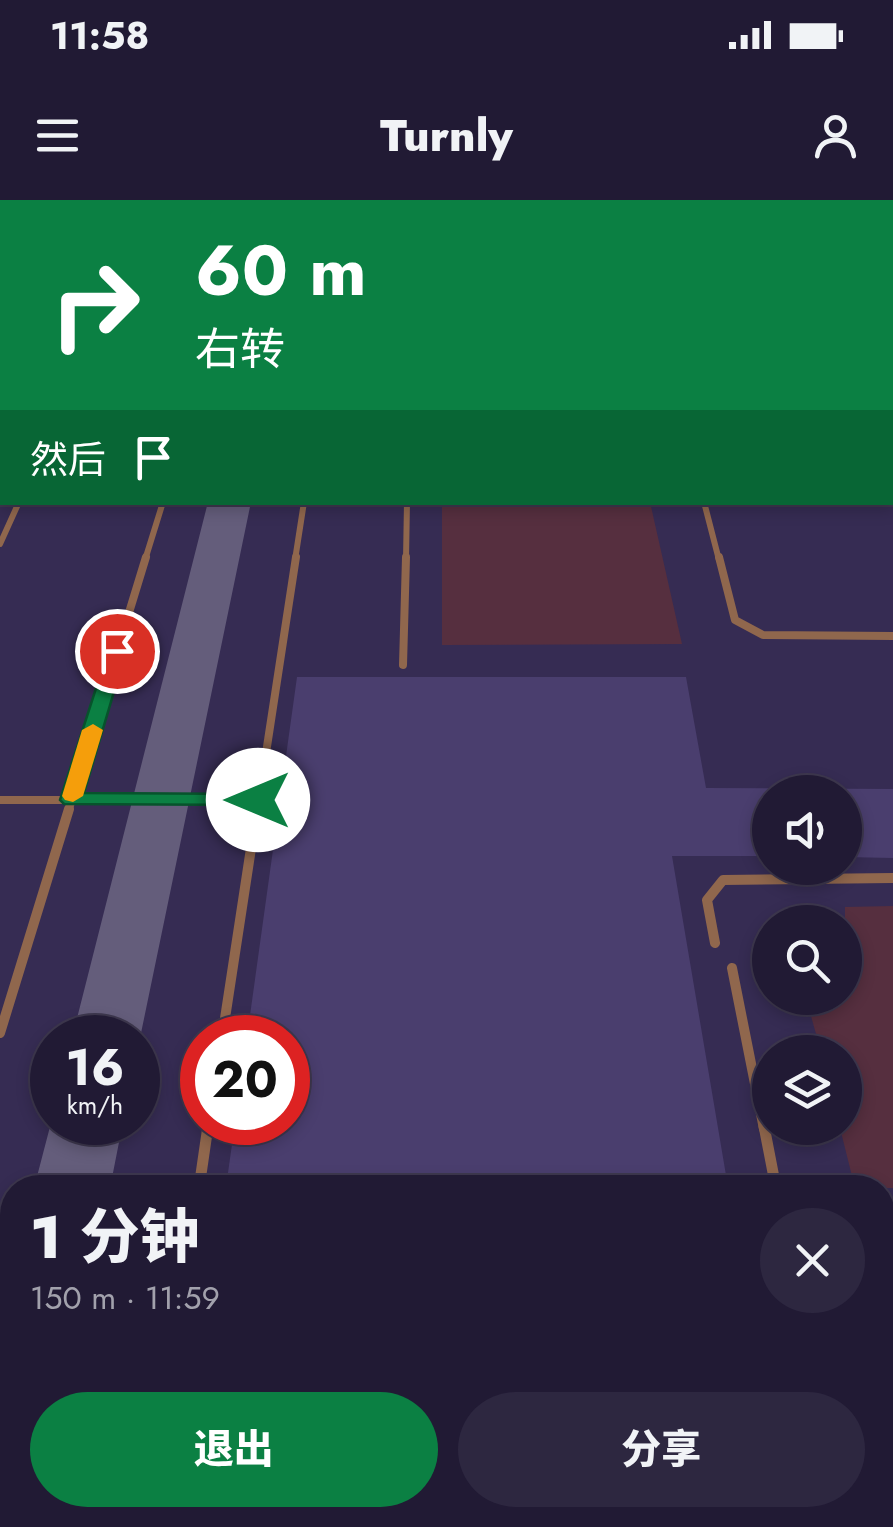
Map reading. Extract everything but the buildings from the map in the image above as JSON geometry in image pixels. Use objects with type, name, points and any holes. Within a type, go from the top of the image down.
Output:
[{"type":"lane","points":[[0,544],[18,505]]},
{"type":"lane","points":[[0,1033],[162,505]]},
{"type":"lane","points":[[225,1015],[304,505]]},
{"type":"lane","points":[[404,665],[407,505]]},
{"type":"lane","points":[[705,505],[734,620],[763,634],[893,636]]},
{"type":"lane","points":[[0,800],[258,800]]},
{"type":"lane","points":[[714,944],[705,899],[710,888],[723,880],[893,878]]},
{"type":"lane","points":[[732,968],[773,1175]]},
{"type":"lane","points":[[201,1175],[206,1145]]},
{"type":"shaded area","points":[[0,505],[893,505],[893,1175],[0,1175]]},
{"type":"shaded area","points":[[297,677],[686,677],[706,788],[752,788],[752,856],[672,856],[726,1175],[228,1175],[232,1145],[310,1145],[310,1015],[250,1015]]},
{"type":"shaded area","points":[[862,789],[893,789],[893,858],[862,857]]},
{"type":"taxiway","points":[[111,1015],[229,505]]},
{"type":"taxiway","points":[[75,1175],[82,1145]]},
{"type":"slow traffic","points":[[73,796],[93,730]]},
{"type":"route","points":[[117,651],[71,800],[258,800]]}]
